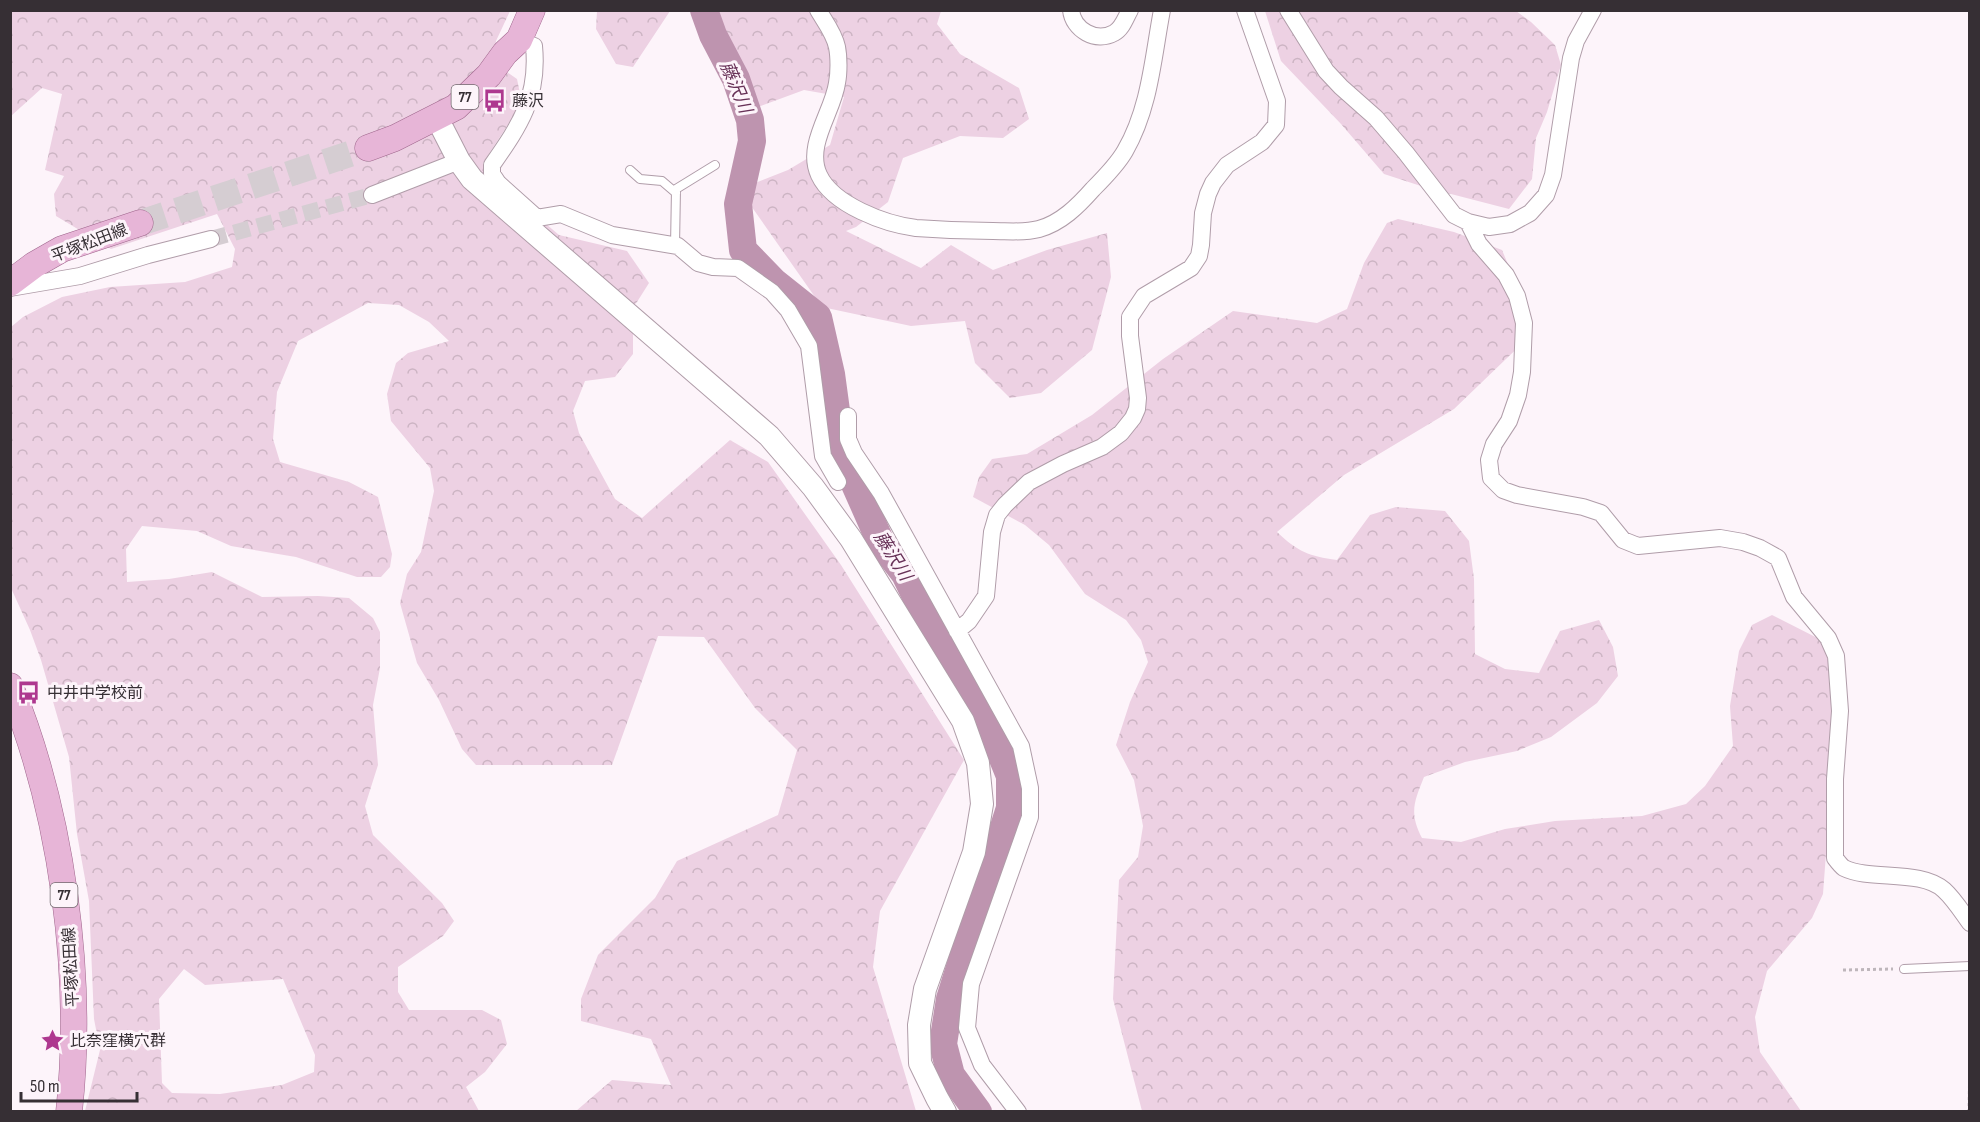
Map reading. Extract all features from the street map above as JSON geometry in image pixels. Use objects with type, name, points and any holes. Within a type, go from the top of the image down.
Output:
[{"type":"main road","name":"77","points":[[368,148],[437,118],[456,106],[489,75],[505,53],[519,40],[532,10]]},
{"type":"main road","name":"平塚松田線","points":[[10,286],[34,265],[62,249],[140,223]]},
{"type":"main road","name":"平塚松田線","points":[[10,686],[21,712],[41,778],[58,855],[67,921],[72,1004],[72,1077],[69,1112]]},
{"type":"street","points":[[818,10],[832,33],[837,48],[837,84],[817,143],[815,161],[819,174],[835,195],[849,206],[909,227],[941,230],[1023,231],[1040,229],[1077,208],[1125,152],[1139,119],[1149,85],[1162,10]]},
{"type":"street","points":[[1071,10],[1076,24],[1087,34],[1100,37],[1113,34],[1121,27],[1130,10]]},
{"type":"street","points":[[957,631],[969,621],[986,596],[992,532],[998,515],[1005,505],[1029,482],[1108,442],[1121,433],[1133,417],[1137,409],[1138,398],[1130,336],[1130,317],[1144,296],[1191,268],[1199,256],[1203,213],[1213,183],[1227,165],[1262,142],[1270,134],[1275,124],[1277,101],[1245,10]]},
{"type":"street","points":[[1288,10],[1326,71],[1376,118],[1454,215],[1468,222],[1489,227],[1510,224],[1530,213],[1546,195],[1552,175],[1571,58],[1576,41],[1593,10]]},
{"type":"street","points":[[519,40],[534,46],[536,69],[527,108],[492,165],[492,174],[498,183],[537,218],[561,214],[612,235],[678,246],[698,263],[713,267],[738,268],[772,292],[788,310],[809,346],[823,456],[838,482]]},
{"type":"street","points":[[437,118],[459,161],[472,179],[769,436],[813,487],[851,539],[963,721],[978,763],[982,804],[974,852],[925,989],[919,1025],[920,1063],[945,1112]]},
{"type":"street","points":[[372,195],[459,161]]},
{"type":"street","points":[[1468,222],[1479,244],[1506,275],[1517,296],[1524,323],[1522,372],[1518,395],[1509,421],[1494,444],[1489,460],[1491,478],[1503,490],[1517,495],[1583,507],[1601,513],[1623,540],[1638,546],[1719,538],[1743,542],[1778,558],[1794,597],[1828,638],[1836,656],[1840,711],[1835,779],[1835,858],[1843,868],[1856,872],[1917,879],[1931,883],[1943,889],[1970,923]]},
{"type":"street","points":[[10,286],[80,276],[148,255],[212,240]]},
{"type":"street","points":[[848,417],[848,439],[854,453],[881,493],[1021,746],[1030,788],[1030,817],[971,984],[967,1028],[982,1065],[1018,1112]]},
{"type":"street","points":[[813,487],[868,475]]},
{"type":"lane","points":[[675,246],[676,189],[715,165]]},
{"type":"lane","points":[[630,170],[640,179],[662,181],[676,193]]},
{"type":"lane","points":[[1904,969],[1970,966]]},
{"type":"path","points":[[1844,970],[1904,969]]},
{"type":"path","points":[[1969,1112],[1970,1060]]},
{"type":"green space","points":[[597,10],[670,11],[633,67],[616,64],[596,29]]},
{"type":"green space","points":[[11,11],[510,11],[496,41],[494,63],[517,79],[522,103],[483,163],[483,170],[559,235],[627,251],[649,283],[637,302],[627,312],[633,327],[633,354],[615,377],[585,381],[573,411],[579,433],[615,499],[642,518],[730,440],[768,462],[841,565],[964,760],[880,911],[873,967],[916,1111],[576,1111],[612,1080],[671,1085],[651,1039],[581,1021],[581,999],[598,955],[655,898],[677,861],[778,815],[797,750],[755,708],[704,637],[658,636],[612,765],[476,765],[462,749],[439,700],[417,663],[400,603],[407,574],[421,552],[434,491],[430,468],[391,421],[387,394],[396,363],[408,353],[449,341],[429,322],[399,305],[368,303],[298,341],[277,392],[273,439],[280,462],[349,482],[378,497],[392,554],[390,567],[381,577],[357,577],[296,557],[231,546],[197,531],[142,526],[126,549],[127,582],[169,579],[212,572],[262,597],[349,598],[373,618],[380,632],[380,668],[373,705],[378,765],[365,806],[373,835],[442,903],[454,921],[443,936],[398,967],[398,992],[409,1010],[482,1010],[501,1020],[507,1044],[485,1072],[466,1087],[479,1111],[85,1111],[100,1050],[94,1019],[89,901],[77,834],[69,757],[41,660],[11,588],[11,327],[23,317],[62,297],[110,287],[185,282],[232,267],[235,249],[217,214],[111,249],[56,216],[54,194],[64,176],[45,170],[62,94],[42,88],[11,116]],"holes":[[[184,969],[205,985],[283,979],[315,1055],[314,1072],[282,1085],[220,1094],[172,1093],[162,1083],[159,999]]]},
{"type":"green space","points":[[698,11],[941,11],[937,24],[960,54],[1019,88],[1029,119],[1003,138],[960,136],[903,158],[888,202],[856,227],[846,231],[921,268],[951,245],[993,270],[1047,250],[1107,233],[1111,277],[1092,350],[1041,393],[1010,398],[975,363],[965,321],[911,326],[822,307],[749,203],[755,183],[788,170],[830,145],[844,97],[804,90],[758,107]]},
{"type":"green space","points":[[1265,11],[1516,11],[1555,45],[1561,65],[1547,112],[1536,138],[1532,179],[1509,209],[1384,174],[1341,124],[1281,61]]},
{"type":"green space","points":[[1398,219],[1454,232],[1502,250],[1530,317],[1531,335],[1454,409],[1344,475],[1277,532],[1304,552],[1337,560],[1370,515],[1396,507],[1445,511],[1469,541],[1474,579],[1475,654],[1505,669],[1539,673],[1560,631],[1599,620],[1613,647],[1618,676],[1597,703],[1551,737],[1517,751],[1465,762],[1424,777],[1414,808],[1415,821],[1422,838],[1461,842],[1505,829],[1555,821],[1642,816],[1686,804],[1705,786],[1733,746],[1730,706],[1739,651],[1752,625],[1772,615],[1841,650],[1823,894],[1812,918],[1767,971],[1755,1017],[1760,1052],[1801,1111],[1142,1111],[1113,999],[1119,880],[1138,857],[1143,826],[1134,780],[1116,745],[1130,702],[1148,662],[1141,640],[1126,620],[1085,594],[1049,545],[1025,525],[973,497],[979,477],[992,459],[1027,454],[1092,415],[1163,359],[1233,311],[1317,323],[1347,309],[1364,263],[1387,223]]},
{"type":"waterway","name":"藤沢川","points":[[704,10],[713,35],[736,79],[750,120],[752,141],[738,204],[743,250],[774,282],[818,317],[831,374],[842,455],[881,543],[905,574],[995,739],[1010,776],[1010,808],[950,999],[943,1044],[951,1075],[978,1112]]},
{"type":"tunnel","points":[[140,223],[368,148]]},
{"type":"tunnel","points":[[211,239],[372,195]]},
{"type":"place","name":"藤沢","points":[[494,100]]},
{"type":"place","name":"中井中学校前","points":[[29,692]]},
{"type":"place","name":"比奈窪横穴群","points":[[52,1040]]}]
